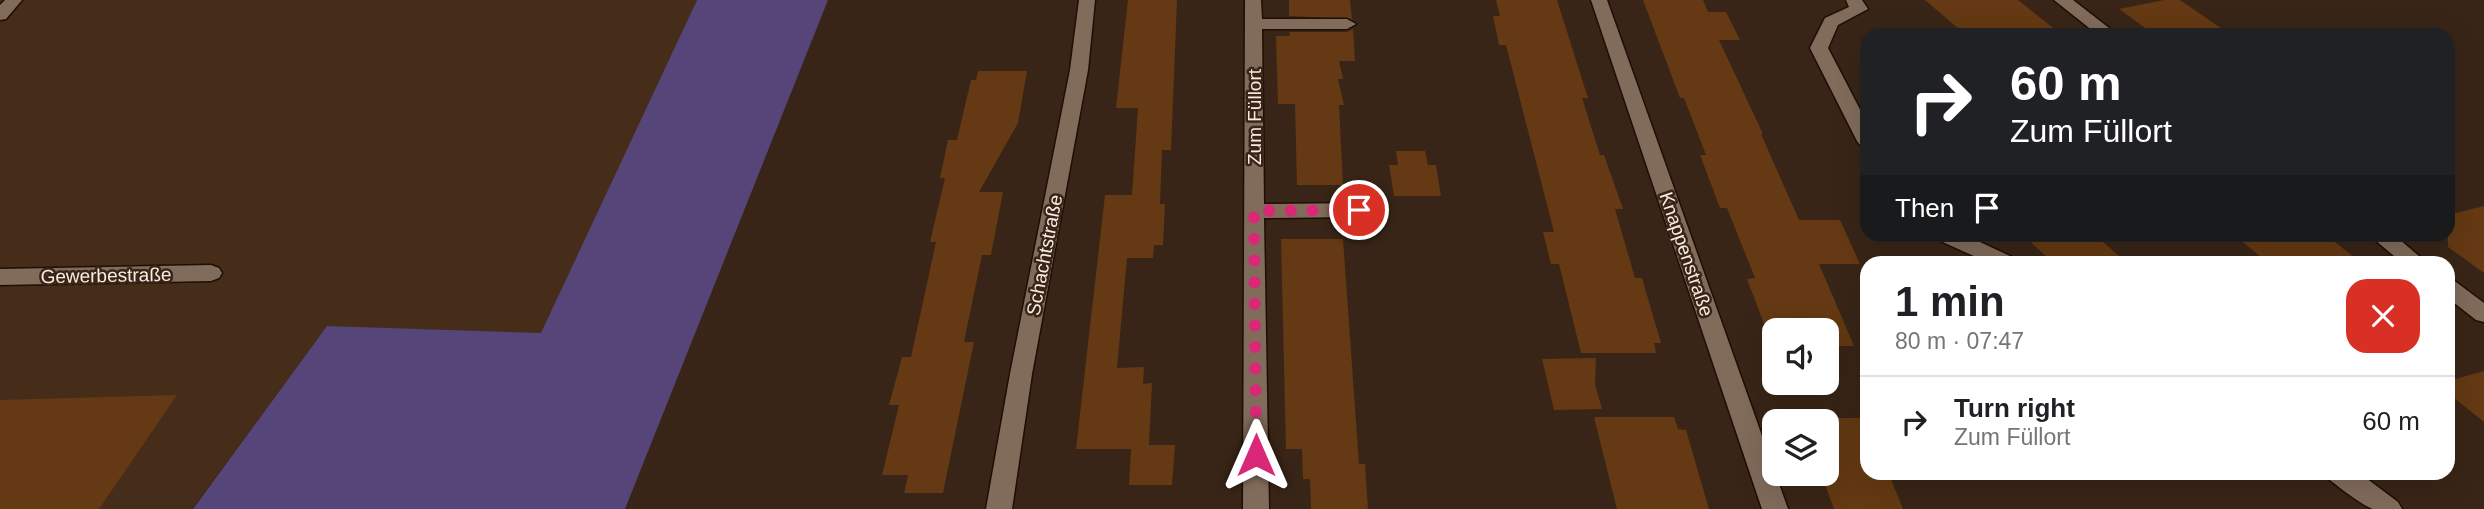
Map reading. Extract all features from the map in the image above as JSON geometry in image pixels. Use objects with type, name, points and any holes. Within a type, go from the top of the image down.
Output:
[{"type":"street","points":[[0,15],[14,0]]},
{"type":"street","name":"Schachtstraße","points":[[999,509],[1021,374],[1079,69],[1087,0]]},
{"type":"street","name":"Zum Füllort","points":[[1253,0],[1256,509]]},
{"type":"street","name":"Knappenstraße","points":[[1599,0],[1775,509]]},
{"type":"street","points":[[1854,0],[1859,9],[1831,22],[1819,48],[1860,127]]},
{"type":"street","points":[[2062,0],[2100,28]]},
{"type":"street","points":[[1254,24],[1347,24]]},
{"type":"street","points":[[1254,211],[1359,210]]},
{"type":"street","points":[[1961,242],[1992,256]]},
{"type":"street","points":[[2389,242],[2407,256]]},
{"type":"street","name":"Gewerbestraße","points":[[0,277],[211,273]]},
{"type":"street","points":[[2455,292],[2484,314]]},
{"type":"street","points":[[2350,480],[2389,509]]},
{"type":"shaded area","points":[[0,0],[697,0],[541,334],[327,326],[192,509],[0,509]]},
{"type":"shaded area","points":[[697,0],[828,0],[625,509],[193,509],[327,326],[541,333]]},
{"type":"building","points":[[1128,0],[1177,0],[1171,150],[1162,150],[1160,204],[1165,204],[1163,245],[1154,245],[1153,258],[1127,258],[1117,368],[1144,367],[1143,384],[1152,383],[1149,445],[1175,445],[1172,485],[1129,485],[1131,449],[1076,449],[1105,195],[1132,195],[1138,108],[1116,108]]},
{"type":"building","points":[[1289,0],[1350,0],[1352,19],[1289,16]]},
{"type":"building","points":[[1496,0],[1557,0],[1588,98],[1582,98],[1600,155],[1604,155],[1623,209],[1615,209],[1635,278],[1642,278],[1661,343],[1654,343],[1656,353],[1581,353],[1559,264],[1551,264],[1543,232],[1554,232],[1506,45],[1499,45],[1493,16],[1500,16]]},
{"type":"building","points":[[1643,0],[1703,0],[1708,12],[1726,12],[1740,40],[1719,40],[1799,220],[1840,220],[1860,264],[1819,264],[1854,346],[1839,346],[1839,318],[1762,319],[1747,279],[1755,278],[1727,208],[1720,208],[1700,155],[1706,155],[1684,98],[1680,98]]},
{"type":"building","points":[[1925,0],[2018,0],[2053,28],[1958,28]]},
{"type":"building","points":[[2164,0],[2180,0],[2221,28],[2145,28],[2119,9]]},
{"type":"building","points":[[1353,29],[1355,61],[1339,61],[1343,79],[1338,79],[1344,105],[1339,105],[1343,185],[1297,185],[1295,104],[1278,104],[1276,36],[1290,36],[1289,32],[1347,32]]},
{"type":"building","points":[[978,71],[1027,71],[1018,123],[979,192],[1003,192],[991,255],[982,255],[964,342],[974,342],[943,493],[904,493],[908,475],[882,475],[899,405],[889,405],[902,357],[911,357],[936,242],[930,242],[945,178],[940,178],[948,140],[957,140],[971,80],[976,80]]},
{"type":"building","points":[[1396,151],[1425,151],[1428,165],[1436,165],[1441,196],[1394,196],[1389,165],[1398,165]]},
{"type":"building","points":[[2484,206],[2484,273],[2448,247],[2448,242],[2455,242],[2455,213]]},
{"type":"building","points":[[1281,239],[1343,239],[1359,464],[1365,464],[1368,509],[1311,509],[1310,479],[1303,479],[1302,449],[1286,449]]},
{"type":"building","points":[[2031,242],[2103,242],[2119,256],[2046,256]]},
{"type":"building","points":[[2243,242],[2335,242],[2352,256],[2260,256]]},
{"type":"building","points":[[1596,358],[1595,384],[1602,409],[1554,410],[1542,359]]},
{"type":"building","points":[[2484,371],[2484,422],[2455,399],[2455,379]]},
{"type":"building","points":[[177,395],[99,509],[0,509],[0,400]]},
{"type":"building","points":[[1594,417],[1674,417],[1678,429],[1686,430],[1709,509],[1617,509]]},
{"type":"building","points":[[1839,418],[1860,418],[1860,480],[1891,480],[1903,509],[1834,509],[1825,486],[1839,486]]},
{"type":"route","points":[[1256,455],[1254,211],[1359,210]]}]
